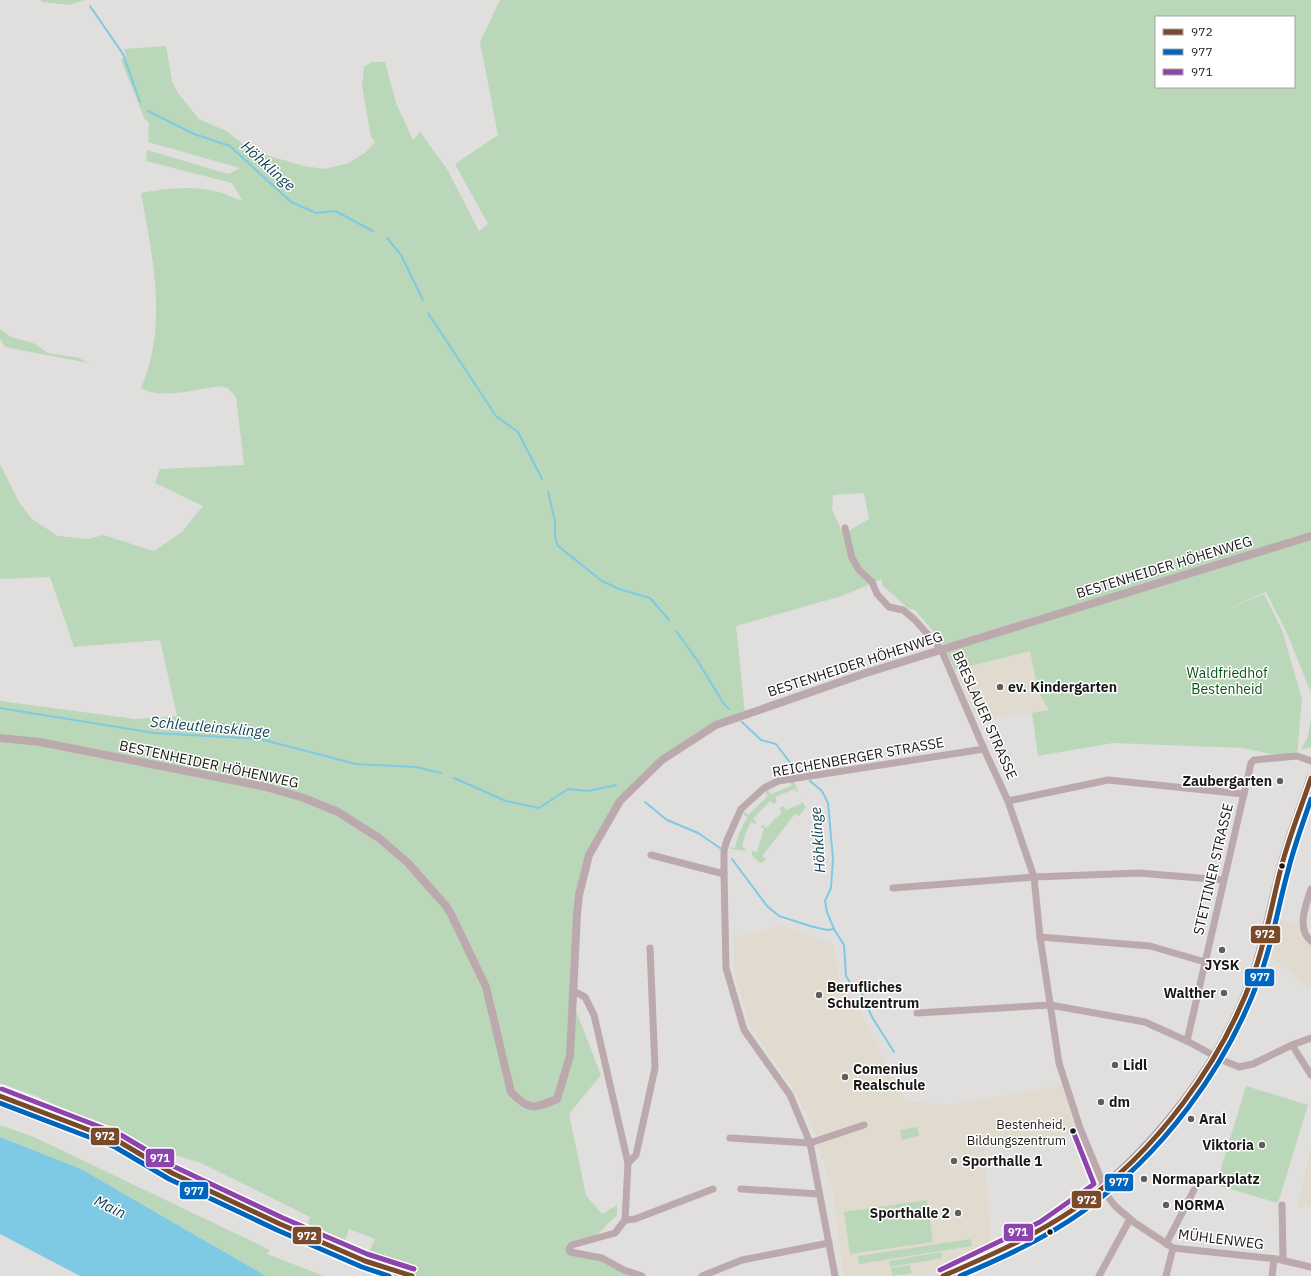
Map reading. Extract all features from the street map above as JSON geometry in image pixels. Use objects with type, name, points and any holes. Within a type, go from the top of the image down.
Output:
[{"type":"main road","points":[[943,1276],[1044,1228],[1078,1206],[1103,1187],[1149,1144],[1180,1107],[1214,1056],[1233,1021],[1253,974],[1287,849],[1311,778]]},
{"type":"main road","points":[[0,1096],[56,1116],[118,1142],[172,1173],[280,1224],[365,1261],[412,1276]]},
{"type":"street","name":"BRESLAUER STRASSE","points":[[845,528],[852,558],[859,570],[872,582],[877,594],[889,607],[903,610],[914,619],[941,649],[1008,801],[1034,877],[1040,937],[1059,1063],[1080,1128],[1103,1187]]},
{"type":"street","name":"BESTENHEIDER HÖHENWEG","points":[[0,738],[40,742],[266,787],[304,798],[338,812],[379,838],[408,863],[446,906],[452,916],[486,988],[511,1092],[522,1104],[538,1107],[557,1099],[570,1056],[578,895],[589,856],[620,801],[662,760],[716,725],[866,673],[1311,536]]},
{"type":"street","name":"REICHENBERGER STRASSE","points":[[835,1276],[810,1143],[790,1095],[744,1030],[726,968],[724,850],[741,809],[771,784],[984,749]]},
{"type":"street","name":"STETTINER STRASSE","points":[[1187,1041],[1251,763],[1254,760],[1297,756],[1311,761]]},
{"type":"street","points":[[1008,801],[1108,780],[1244,794]]},
{"type":"street","points":[[651,856],[724,874]]},
{"type":"street","points":[[893,888],[1034,877],[1139,873],[1223,880]]},
{"type":"street","points":[[1311,889],[1302,925],[1306,938],[1311,941]]},
{"type":"street","points":[[1040,937],[1150,946],[1206,962]]},
{"type":"street","points":[[628,1163],[636,1155],[655,1068],[650,948]]},
{"type":"street","points":[[573,991],[585,997],[594,1015],[628,1163],[625,1220],[615,1233],[572,1245],[569,1249],[570,1252],[602,1258],[624,1270],[642,1276]]},
{"type":"street","points":[[917,1013],[1050,1005],[1145,1022],[1187,1041],[1230,1064],[1246,1066],[1253,1064],[1292,1044],[1311,1038]]},
{"type":"street","points":[[1292,1044],[1311,1075]]},
{"type":"street","points":[[730,1138],[810,1143],[864,1125]]},
{"type":"street","name":"MÜHLENWEG","points":[[1103,1187],[1115,1206],[1130,1219],[1173,1248],[1274,1258],[1311,1267]]},
{"type":"street","points":[[625,1220],[635,1219],[712,1189]]},
{"type":"street","points":[[740,1189],[819,1194]]},
{"type":"street","name":"MÜHLENWEG","points":[[1166,1244],[1194,1190]]},
{"type":"street","name":"MÜHLENWEG","points":[[1282,1205],[1283,1260]]},
{"type":"street","points":[[1099,1276],[1130,1219]]},
{"type":"street","points":[[702,1276],[742,1260],[829,1243]]},
{"type":"street","points":[[1166,1276],[1173,1248]]},
{"type":"street","name":"MÜHLENWEG","points":[[1272,1276],[1274,1258]]},
{"type":"shaded area","name":"ev. Kindergarten","points":[[1030,651],[1038,691],[1049,711],[978,719],[955,670]]},
{"type":"shaded area","points":[[1277,919],[1302,925],[1311,941],[1311,985],[1308,989],[1268,953]]},
{"type":"shaded area","points":[[783,926],[834,945],[839,982],[861,1014],[905,1101],[951,1105],[1063,1085],[1076,1133],[984,1147],[991,1242],[926,1276],[844,1276],[833,1194],[815,1131],[793,1088],[749,1024],[735,976],[733,938]]},
{"type":"shaded area","points":[[1311,1150],[1311,1206],[1297,1207]]},
{"type":"green space","points":[[41,0],[84,0],[70,5],[42,2]]},
{"type":"green space","name":"Waldfriedhof Bestenheid","points":[[500,0],[1311,0],[1311,693],[1287,633],[1266,592],[1213,615],[1264,594],[1282,630],[1302,699],[1297,756],[1284,757],[1243,748],[1113,743],[1038,756],[1032,713],[1049,710],[1038,691],[1030,651],[955,670],[941,640],[915,610],[909,609],[882,585],[882,579],[842,596],[736,626],[745,714],[716,725],[662,760],[620,801],[589,855],[579,895],[572,1001],[601,1075],[569,1114],[586,1195],[602,1214],[617,1205],[617,1215],[593,1239],[569,1248],[643,1276],[412,1276],[365,1261],[375,1239],[349,1229],[345,1240],[308,1224],[310,1217],[201,1163],[144,1146],[36,1096],[0,1083],[0,701],[135,719],[177,716],[160,640],[74,647],[50,577],[0,579],[0,464],[19,502],[32,519],[58,536],[89,539],[103,535],[154,551],[182,532],[203,506],[155,483],[160,469],[244,465],[236,397],[228,388],[219,386],[179,393],[158,393],[141,388],[149,364],[154,341],[156,292],[150,242],[141,193],[170,189],[200,188],[219,192],[242,200],[232,183],[146,161],[147,150],[228,174],[240,168],[148,142],[149,123],[145,120],[121,60],[126,56],[124,49],[166,46],[172,81],[178,93],[199,119],[226,131],[252,151],[304,166],[324,169],[349,163],[366,152],[375,142],[371,137],[362,86],[364,67],[372,62],[385,62],[396,103],[413,140],[420,132],[447,169],[479,231],[488,224],[455,164],[498,135],[480,42]],"holes":[[[864,493],[869,519],[848,531],[841,530],[832,509],[833,495]]]},
{"type":"green space","points":[[0,329],[11,337],[33,343],[48,353],[79,358],[89,363],[5,347],[0,339]]},
{"type":"green space","points":[[1311,716],[1311,747],[1301,750],[1308,736]]},
{"type":"green space","points":[[790,781],[794,782],[798,791],[797,792],[795,789],[775,797],[777,801],[774,804],[770,801],[753,819],[757,822],[755,824],[751,822],[745,835],[742,847],[746,849],[746,851],[731,849],[730,847],[735,848],[738,836],[747,817],[743,814],[745,812],[748,815],[768,796],[765,792],[768,790],[771,794],[791,786]]},
{"type":"green space","points":[[800,799],[806,807],[799,816],[795,814],[762,856],[766,859],[759,863],[752,855],[752,851],[757,852],[764,829],[761,827],[763,825],[766,828],[782,812],[779,808],[784,806],[786,810],[802,803]]},
{"type":"green space","name":"Viktoria","points":[[1246,1086],[1308,1105],[1278,1203],[1216,1185]]},
{"type":"green space","points":[[0,1125],[34,1137],[270,1250],[267,1254],[324,1276],[266,1276],[81,1169],[0,1137]]},
{"type":"green space","points":[[917,1127],[919,1136],[902,1140],[900,1130]]},
{"type":"green space","points":[[927,1200],[933,1242],[850,1254],[844,1212]]},
{"type":"green space","points":[[971,1239],[972,1246],[859,1264],[858,1256]]},
{"type":"green space","points":[[941,1252],[942,1258],[890,1267],[889,1261]]},
{"type":"green space","points":[[910,1265],[912,1273],[892,1276],[891,1268]]},
{"type":"water","name":"Main","points":[[0,1137],[81,1169],[266,1276],[80,1276],[0,1234]]},
{"type":"waterway","name":"Höhklinge","points":[[90,6],[123,54],[140,102]]},
{"type":"waterway","name":"Höhklinge","points":[[148,111],[194,134],[230,146],[291,202],[316,213],[335,211],[373,231]]},
{"type":"waterway","name":"Höhklinge","points":[[387,238],[401,255],[423,300]]},
{"type":"waterway","name":"Höhklinge","points":[[428,313],[496,416],[518,432],[542,479]]},
{"type":"waterway","name":"Höhklinge","points":[[548,492],[555,521],[555,536],[558,546],[602,581],[619,589],[650,598],[669,620]]},
{"type":"waterway","name":"Höhklinge","points":[[676,631],[697,660],[724,704],[729,709]]},
{"type":"waterway","name":"Schleutleinsklinge","points":[[0,708],[154,733],[260,739],[356,764],[416,767],[441,773]]},
{"type":"waterway","name":"Höhklinge","points":[[742,722],[761,740],[776,744],[795,769]]},
{"type":"waterway","name":"Schleutleinsklinge","points":[[454,778],[506,801],[539,808],[568,789],[588,791],[616,785]]},
{"type":"waterway","name":"Höhklinge","points":[[810,781],[822,791],[828,803],[833,859],[831,888],[825,901],[827,912],[834,929],[844,945],[846,976],[851,984],[860,990],[872,1017],[894,1052]]},
{"type":"waterway","name":"Schleutleinsklinge","points":[[645,802],[667,820],[698,833],[720,848]]},
{"type":"waterway","name":"Schleutleinsklinge","points":[[732,859],[767,906],[779,916],[810,926],[827,930],[834,929]]},
{"type":"transit line","name":"972","points":[[943,1276],[995,1253],[1045,1227],[1077,1207],[1106,1185],[1133,1160],[1159,1133],[1183,1103],[1205,1072],[1224,1039],[1241,1006],[1254,973],[1284,856],[1311,778]]},
{"type":"transit line","name":"977","points":[[960,1276],[1038,1239],[1068,1222],[1082,1212],[1139,1164],[1165,1137],[1188,1108],[1210,1077],[1229,1044],[1246,1011],[1260,976],[1265,963],[1284,884],[1311,799]]},
{"type":"transit line","name":"971","points":[[2,1089],[121,1135],[175,1167],[283,1218],[367,1254],[414,1269]]},
{"type":"transit line","name":"972","points":[[0,1096],[118,1141],[172,1173],[280,1224],[365,1261],[412,1276]]},
{"type":"transit line","name":"977","points":[[0,1103],[115,1147],[169,1179],[277,1230],[362,1267],[389,1276]]},
{"type":"transit line","name":"971","points":[[940,1270],[1040,1222],[1094,1184],[1073,1131]]},
{"type":"place","name":"ev. Kindergarten","points":[[1000,687]]},
{"type":"place","name":"Zaubergarten","points":[[1280,781]]},
{"type":"place","name":"JYSK","points":[[1222,950]]},
{"type":"place","name":"Walther","points":[[1224,993]]},
{"type":"place","name":"Berufliches Schulzentrum","points":[[819,995]]},
{"type":"place","name":"Lidl","points":[[1115,1065]]},
{"type":"place","name":"Comenius Realschule","points":[[845,1077]]},
{"type":"place","name":"dm","points":[[1101,1102]]},
{"type":"place","name":"Aral","points":[[1191,1119]]},
{"type":"place","name":"Bestenheid, Bildungszentrum","points":[[1073,1131]]},
{"type":"place","name":"Viktoria","points":[[1262,1145]]},
{"type":"place","name":"Sporthalle 1","points":[[954,1161]]},
{"type":"place","name":"Normaparkplatz","points":[[1144,1179]]},
{"type":"place","name":"NORMA","points":[[1166,1205]]},
{"type":"place","name":"Sporthalle 2","points":[[958,1213]]}]
